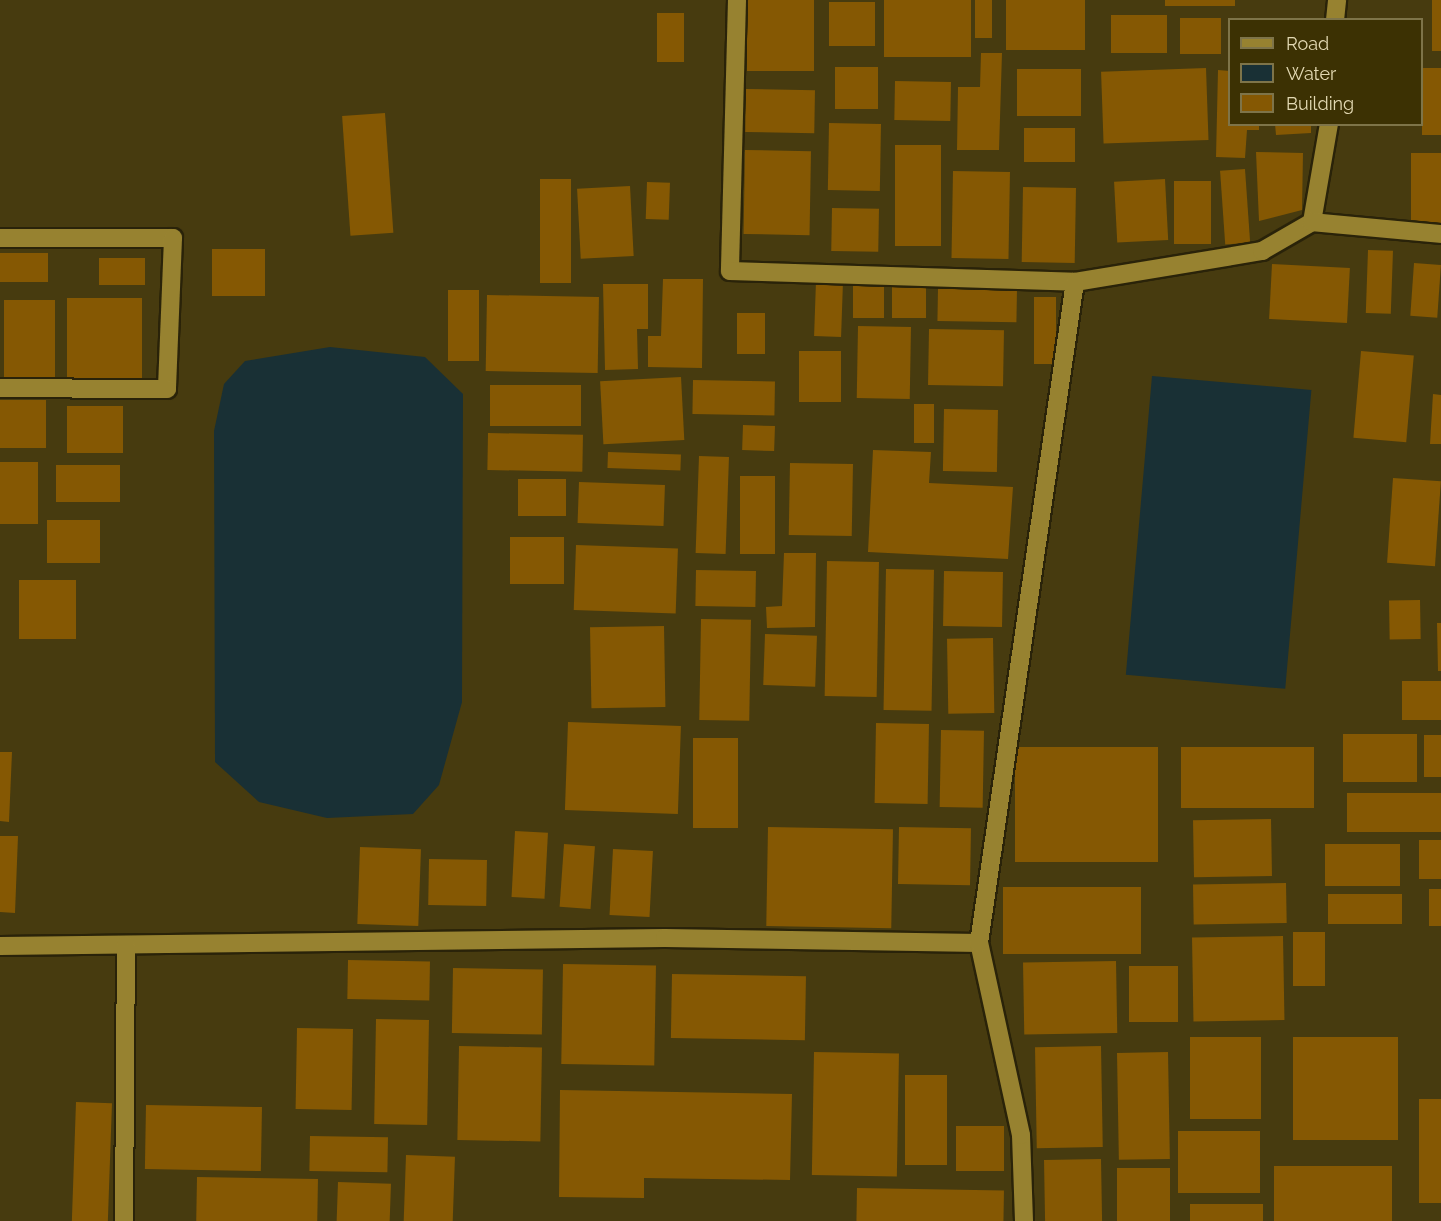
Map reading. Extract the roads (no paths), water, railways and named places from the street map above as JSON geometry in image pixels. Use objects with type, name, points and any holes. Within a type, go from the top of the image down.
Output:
[{"type":"street","points":[[737,0],[729,271],[1075,282],[1262,251],[1312,222],[1441,234]]},
{"type":"street","points":[[1335,18],[1336,0]]},
{"type":"street","points":[[1312,222],[1329,126]]},
{"type":"street","points":[[0,238],[172,238],[167,389],[0,388]]},
{"type":"street","points":[[1024,1221],[1021,1135],[979,943],[1075,282]]},
{"type":"street","points":[[0,946],[665,938],[979,943]]},
{"type":"street","points":[[124,1221],[126,945]]},
{"type":"water","points":[[330,347],[425,357],[463,394],[462,702],[439,785],[413,814],[327,818],[259,802],[215,762],[214,431],[224,384],[245,361]]},
{"type":"water","points":[[1152,376],[1311,390],[1285,689],[1126,675]]}]
